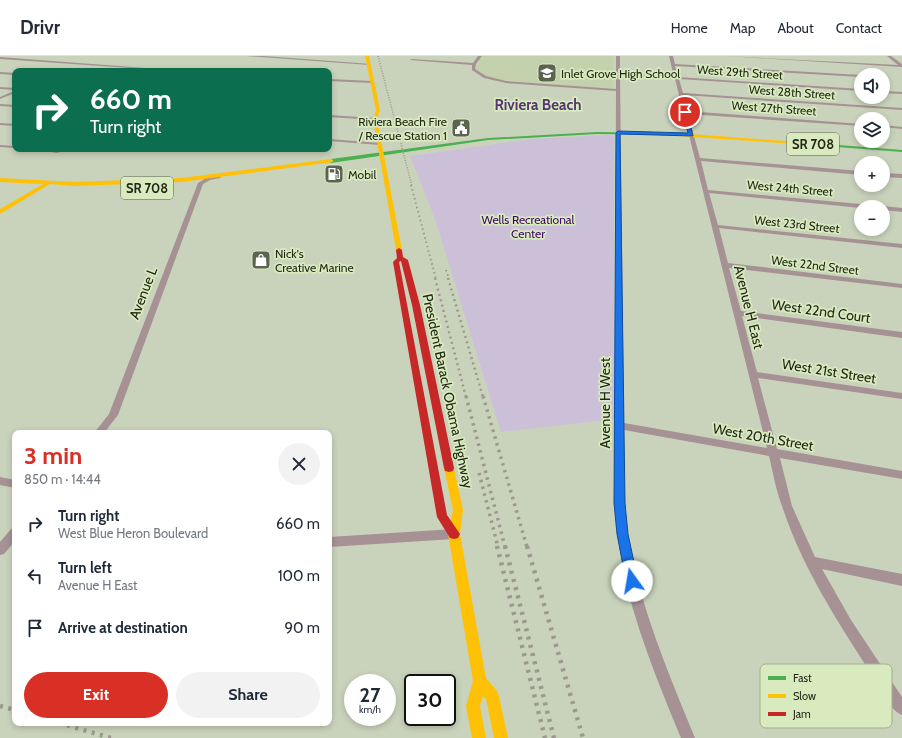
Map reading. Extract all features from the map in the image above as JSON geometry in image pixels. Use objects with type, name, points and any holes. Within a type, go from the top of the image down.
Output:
[{"type":"main road","name":"President Barack Obama Highway","points":[[364,60],[368,82],[371,116],[375,118],[400,258]]},
{"type":"main road","name":"SR 708","points":[[0,180],[39,186],[124,189],[201,183],[512,138],[618,133],[691,134],[902,151]]},
{"type":"main road","name":"SR 708","points":[[0,187],[127,183],[224,175],[382,156]]},
{"type":"main road","points":[[0,206],[39,186]]},
{"type":"main road","points":[[0,212],[39,186]]},
{"type":"main road","name":"President Barack Obama Highway","points":[[400,258],[406,260],[458,510],[454,534],[480,681],[473,706],[479,738]]},
{"type":"main road","name":"President Barack Obama Highway","points":[[400,258],[396,262],[439,503],[442,517],[454,534]]},
{"type":"main road","name":"President Barack Obama Highway","points":[[480,681],[492,696],[501,738]]},
{"type":"street","points":[[27,60],[40,56]]},
{"type":"street","points":[[248,56],[364,60]]},
{"type":"street","points":[[417,56],[412,61],[474,64]]},
{"type":"street","points":[[480,56],[474,64],[473,69],[478,74],[500,81],[618,90]]},
{"type":"street","name":"Avenue H West","points":[[618,56],[619,503],[628,568],[638,607],[652,650],[688,738]]},
{"type":"street","name":"Avenue H East","points":[[671,56],[787,506],[810,561],[847,627],[872,664]]},
{"type":"street","points":[[727,56],[902,66]]},
{"type":"street","points":[[889,56],[902,66]]},
{"type":"street","points":[[846,57],[858,68]]},
{"type":"street","points":[[0,58],[133,68]]},
{"type":"street","points":[[74,68],[83,64]]},
{"type":"street","points":[[673,65],[854,76]]},
{"type":"street","points":[[0,73],[12,74]]},
{"type":"street","name":"West 29th Street","points":[[618,74],[854,90]]},
{"type":"street","points":[[332,80],[368,82]]},
{"type":"street","points":[[0,88],[12,90]]},
{"type":"street","points":[[0,98],[12,92]]},
{"type":"street","points":[[890,92],[902,93]]},
{"type":"street","name":"West 28th Street","points":[[681,94],[902,109]]},
{"type":"street","points":[[0,104],[12,106]]},
{"type":"street","name":"West 27th Street","points":[[685,112],[854,124]]},
{"type":"street","points":[[332,116],[375,118]]},
{"type":"street","points":[[0,124],[12,125]]},
{"type":"street","points":[[890,127],[902,128]]},
{"type":"street","points":[[332,140],[380,144]]},
{"type":"street","points":[[0,146],[12,147]]},
{"type":"street","points":[[698,159],[854,172]]},
{"type":"street","points":[[201,183],[208,179],[224,175]]},
{"type":"street","points":[[890,175],[902,176]]},
{"type":"street","name":"Avenue L","points":[[102,430],[113,415],[201,183]]},
{"type":"street","name":"West 24th Street","points":[[706,191],[854,205]]},
{"type":"street","points":[[890,209],[902,210]]},
{"type":"street","name":"West 23rd Street","points":[[714,226],[902,246]]},
{"type":"street","name":"West 22nd Street","points":[[724,265],[902,286]]},
{"type":"street","name":"West 22nd Court","points":[[737,313],[902,335]]},
{"type":"street","name":"West 21st Street","points":[[752,374],[902,396]]},
{"type":"street","name":"West 20th Street","points":[[619,426],[902,475]]},
{"type":"street","points":[[0,481],[12,483]]},
{"type":"street","points":[[332,542],[454,534]]},
{"type":"street","points":[[0,550],[12,536]]},
{"type":"street","points":[[810,561],[902,580]]},
{"type":"street","name":"Avenue H East","points":[[892,693],[902,708]]},
{"type":"shaded area","name":"Inlet Grove High School","points":[[482,56],[613,56],[613,89],[499,80],[483,75],[475,69]]},
{"type":"green space","name":"Wells Recreational Center","points":[[608,135],[614,137],[614,419],[501,432],[435,219],[410,156],[531,139]]},
{"type":"railway","points":[[378,56],[412,186]]},
{"type":"railway","points":[[411,185],[436,279]]},
{"type":"railway","points":[[446,270],[449,279]]},
{"type":"railway","points":[[435,278],[466,397]]},
{"type":"railway","points":[[448,278],[483,397]]},
{"type":"railway","points":[[466,396],[505,547]]},
{"type":"railway","points":[[483,396],[527,547]]},
{"type":"railway","points":[[479,473],[498,547]]},
{"type":"railway","points":[[497,546],[545,738]]},
{"type":"railway","points":[[505,546],[554,738]]},
{"type":"railway","points":[[527,546],[583,738]]},
{"type":"railway","points":[[0,706],[12,709]]},
{"type":"railway","points":[[69,726],[111,738]]},
{"type":"traffic: fast","points":[[331,161],[488,139],[597,133],[662,134]]},
{"type":"traffic: fast","points":[[826,145],[902,151]]},
{"type":"traffic: slow","points":[[367,56],[378,110],[375,119],[399,250]]},
{"type":"traffic: slow","points":[[662,134],[826,145]]},
{"type":"traffic: slow","points":[[0,180],[75,184],[181,180],[331,161]]},
{"type":"traffic: slow","points":[[0,212],[48,183]]},
{"type":"traffic: slow","points":[[449,468],[458,510],[454,534],[480,681],[473,706],[479,738]]},
{"type":"traffic: slow","points":[[480,681],[492,696],[501,738]]},
{"type":"traffic: jam","points":[[399,250],[400,258],[396,262],[442,517],[454,534]]},
{"type":"traffic: jam","points":[[400,258],[405,260],[416,305],[449,468]]},
{"type":"place","name":"Inlet Grove High School","points":[[547,73]]},
{"type":"place","name":"Riviera Beach Fire / Rescue Station 1","points":[[461,128]]},
{"type":"place","name":"Mobil","points":[[334,174]]},
{"type":"place","name":"Nick's Creative Marine","points":[[261,260]]},
{"type":"district","name":"Riviera Beach","points":[[538,105]]},
{"type":"route","points":[[632,581],[628,568],[622,534],[619,503],[618,133],[691,134],[685,112]]}]
